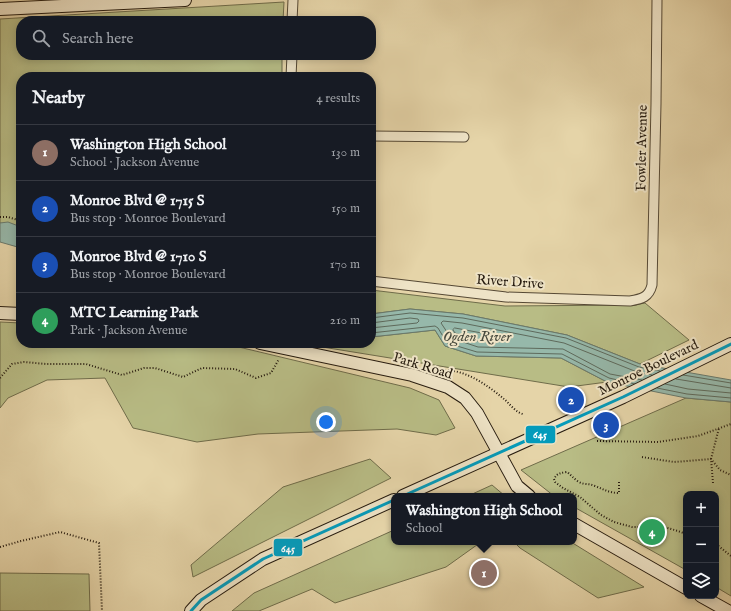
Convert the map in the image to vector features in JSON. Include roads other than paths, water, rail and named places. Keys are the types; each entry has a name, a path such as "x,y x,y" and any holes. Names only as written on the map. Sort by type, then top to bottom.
{"street":[{"path":"0,9 185,0"},
{"path":"292,16 293,0"},
{"name":"Fowler Avenue","path":"647,295 652,284 657,0"},
{"path":"291,72 292,60"},
{"path":"376,136 464,137"},
{"name":"River Drive","path":"376,282 506,297 630,301 643,298 647,295"},
{"path":"0,313 16,314"},
{"name":"Monroe Boulevard","path":"411,493 623,397 731,344"},
{"name":"Park Road","path":"295,348 412,374 448,387 465,398 477,413 517,486 525,493"},
{"path":"191,611 201,600 264,559 391,501"},
{"path":"577,526 683,586"},
{"path":"706,599 728,611"}],"water":[{"path":"8,222 16,225 16,247 0,242 0,223"},
{"name":"Ogden River","path":"410,309 463,314 567,335 640,364 731,380 731,402 686,398 607,382 561,358 476,356 445,346 435,330 376,336 376,313"}],"place":[{"name":"Monroe Blvd @ 1715 S","path":"571,400"},
{"name":"Monroe Blvd @ 1710 S","path":"606,425"},
{"name":"MTC Learning Park","path":"652,532"},
{"name":"Washington High School","path":"484,573"}]}
